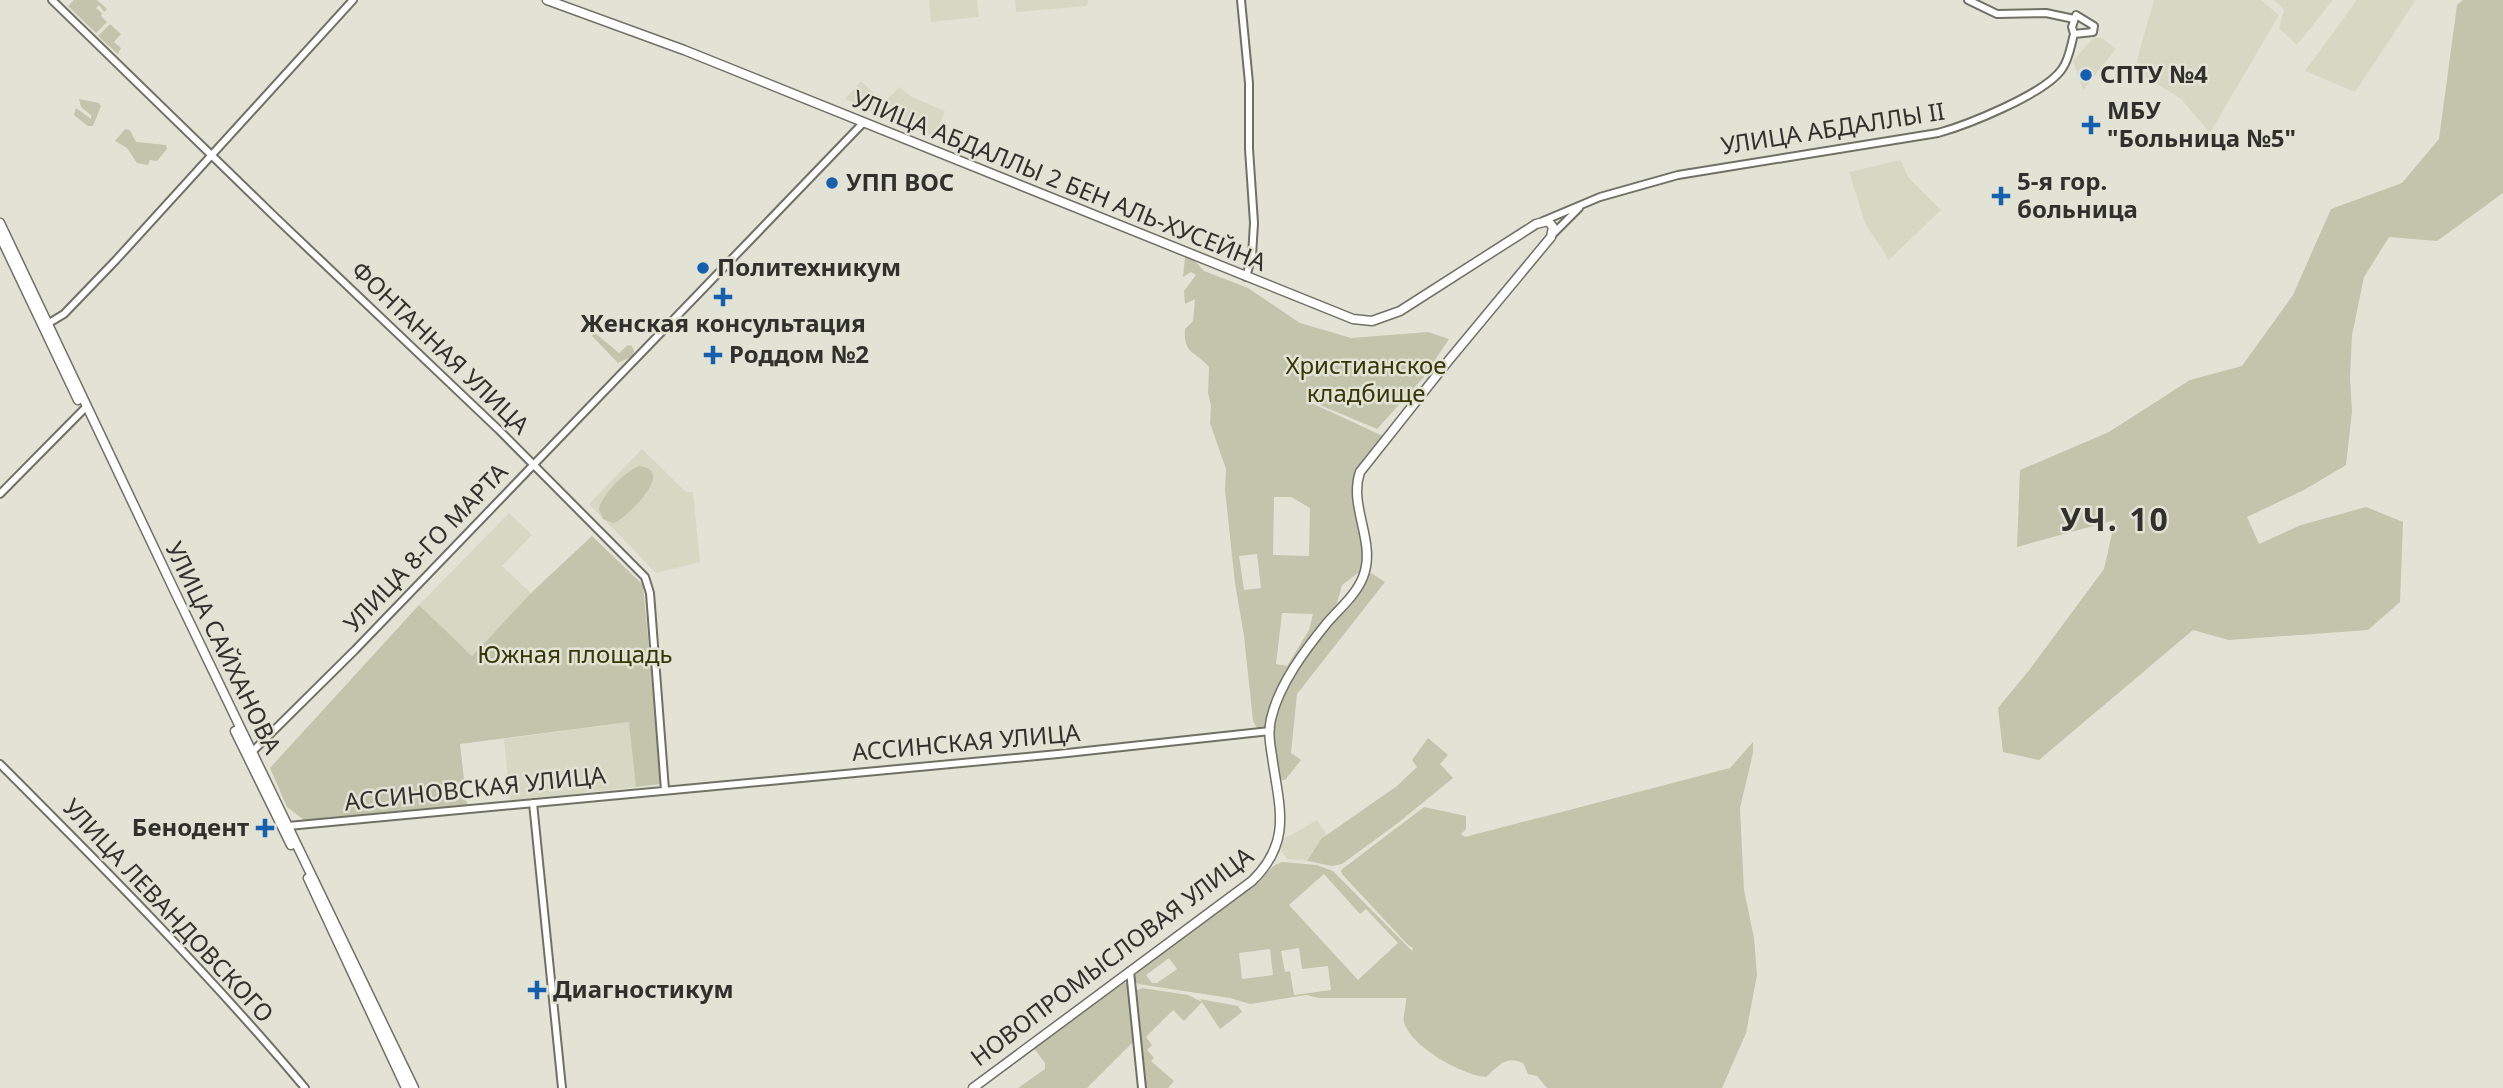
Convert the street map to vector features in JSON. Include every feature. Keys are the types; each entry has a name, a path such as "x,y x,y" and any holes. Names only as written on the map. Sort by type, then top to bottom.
{"main road":[{"name":"УЛИЦА АБДАЛЛЫ 2 БЕН АЛЬ-ХУСЕЙНА","path":"547,0 622,26 1345,317 1362,321 1391,315 1422,299 1542,221"},
{"path":"1270,731 1276,705 1289,677 1364,576 1368,555 1358,496 1357,480 1360,472 1551,237 1551,223 1542,221"},
{"name":"УЛИЦА САЙХАНОВА","path":"0,223 49,323 85,408"},
{"name":"УЛИЦА САЙХАНОВА","path":"0,236 85,408 406,1088"},
{"name":"НОВОПРОМЫСЛОВАЯ УЛИЦА","path":"973,1088 1252,881 1271,859 1277,846 1280,824 1270,731"},
{"name":"УЛИЦА САЙХАНОВА","path":"250,755 288,826 414,1088"}],"street":[{"name":"ФОНТАННАЯ УЛИЦА","path":"52,0 533,465 647,581 666,790"},
{"path":"49,323 64,314 353,0"},
{"path":"1241,0 1249,83 1249,149 1254,223 1252,256 1246,277"},
{"path":"1968,0 1997,13 2046,13 2074,19 2076,15 2094,26 2095,30 2087,34 2074,34"},
{"name":"УЛИЦА АБДАЛЛЫ II","path":"1542,221 1650,182 1713,168 1938,133 1969,124 2052,80 2063,68 2074,34 2074,19"},
{"name":"УЛИЦА 8-ГО МАРТА","path":"250,755 863,122"},
{"path":"1551,237 1576,210 1589,202"},
{"path":"0,494 85,408"},
{"name":"АССИНСКАЯ УЛИЦА","path":"666,790 1058,754 1270,731"},
{"name":"УЛИЦА ЛЕВАНДОВСКОГО","path":"0,764 135,899 207,976 304,1088"},
{"name":"АССИНОВСКАЯ УЛИЦА","path":"288,826 666,790"},
{"path":"533,803 562,1088"},
{"path":"1130,971 1142,1088"}],"shaded area":[{"path":"929,0 977,0 979,17 931,22"},
{"path":"1015,0 1088,0 1088,3 1086,6 1016,12"},
{"path":"2154,0 2261,0 2279,15 2210,133 2180,98 2136,71"},
{"path":"2274,0 2333,0 2297,45 2279,28 2284,10"},
{"path":"2357,0 2416,0 2355,92 2305,71"},
{"name":"СПТУ №4","path":"2093,38 2102,38 2116,49 2083,90 2073,61"},
{"path":"861,81 884,103 899,87 912,97 945,111 935,137 845,99"},
{"path":"1900,160 1909,178 1941,210 1889,260 1865,223 1849,172"},
{"path":"642,449 686,492 693,492 700,562 656,573 589,504"},
{"path":"509,513 532,535 502,566 531,593 472,656 419,605"},
{"path":"630,722 636,787 510,801 504,739"},
{"path":"1317,820 1327,835 1321,839 1307,861 1287,859 1281,851 1281,839"}],"green space":[{"path":"74,0 97,0 107,9 104,12 99,5 96,8 107,22 96,33 68,6"},
{"path":"2463,0 2503,0 2503,193 2437,241 2389,237 2364,277 2352,335 2352,412 2346,465 2304,490 2247,517 2259,544 2301,525 2366,507 2403,522 2400,602 2368,630 2229,640 2193,630 2039,760 2003,752 1998,708 2104,569 2115,520 2017,547 2020,470 2109,432 2190,380 2242,366 2293,295 2331,209 2402,183 2439,139 2457,5"},
{"path":"110,24 121,34 114,42 121,48 118,54 98,36"},
{"path":"79,99 99,103 101,106 93,126 88,126 74,115 76,108 91,119 91,115 81,107"},
{"path":"125,129 130,130 136,142 166,145 167,149 157,161 150,160 148,165 137,163 127,148 115,141"},
{"name":"Христианское кладбище","path":"1185,257 1194,260 1204,271 1248,288 1300,323 1351,338 1428,332 1449,339 1423,378 1377,429 1307,401 1383,436 1359,465 1352,485 1363,545 1362,570 1342,585 1335,610 1317,631 1266,727 1262,729 1257,728 1253,721 1225,490 1226,469 1210,423 1209,367 1191,352 1186,344 1185,329 1193,321 1195,299 1185,304 1184,291 1196,275 1191,272 1183,277","holes":["1274,497 1291,497 1310,508 1309,556 1273,555","1257,554 1261,588 1244,590 1239,556","1282,613 1313,614 1309,630 1287,666 1276,664"]},
{"path":"594,332 619,353 628,345 632,346 633,356 618,363 592,336"},
{"path":"639,466 649,469 653,475 647,492 632,510 618,521 613,523 603,519 599,509 605,497 621,478"},
{"name":"Южная площадь","path":"592,536 643,585 662,784 636,787 629,722 460,744 467,805 304,820 287,807 270,768 419,605 472,656 531,593"},
{"path":"1371,573 1385,582 1297,694 1291,753 1301,760 1285,780 1280,780 1272,737 1281,696 1308,651"},
{"path":"1428,738 1448,755 1440,764 1453,778 1342,864 1332,866 1307,861 1321,839 1397,786 1417,767 1412,760"},
{"path":"1753,742 1753,753 1740,808 1744,890 1754,938 1757,975 1746,1033 1722,1088 1547,1088 1537,1076 1528,1074 1523,1063 1511,1060 1486,1077 1452,1066 1418,1043 1404,1022 1406,998 1319,998 1306,995 1250,1004 1230,998 1138,984 1134,980 1137,971 1282,862 1317,865 1333,871 1412,951 1413,948 1341,870 1424,807 1466,816 1466,829 1461,834 1465,837 1730,768","holes":["1324,874 1360,914 1366,909 1398,943 1358,980 1289,905","1299,948 1302,969 1328,966 1331,990 1294,995 1290,971 1285,972 1281,951","1270,949 1273,975 1242,979 1239,953","1169,958 1177,969 1157,983 1152,983 1146,975"]},
{"path":"1122,982 1129,984 1135,1040 1087,1088 1018,1088 1045,1069 1045,1063 1033,1047"},
{"path":"1142,988 1188,995 1202,1002 1184,1021 1173,1010 1146,1037 1152,1045 1147,1050 1154,1058 1151,1061 1174,1081 1168,1088 1145,1088 1136,997 1137,990"},
{"path":"1200,999 1238,1006 1242,1012 1220,1029"}],"place":[{"name":"СПТУ №4","path":"2086,75"},
{"name":"МБУ \"Больница №5\"","path":"2091,125"},
{"name":"УПП ВОС","path":"832,183"},
{"name":"5-я гор. больница","path":"2001,196"},
{"name":"Политехникум","path":"703,268"},
{"name":"Женская консультация","path":"723,297"},
{"name":"Роддом №2","path":"713,355"},
{"name":"Бенодент","path":"265,828"},
{"name":"Диагностикум","path":"537,990"}],"district":[{"name":"УЧ. 10","path":"2115,520"}]}
